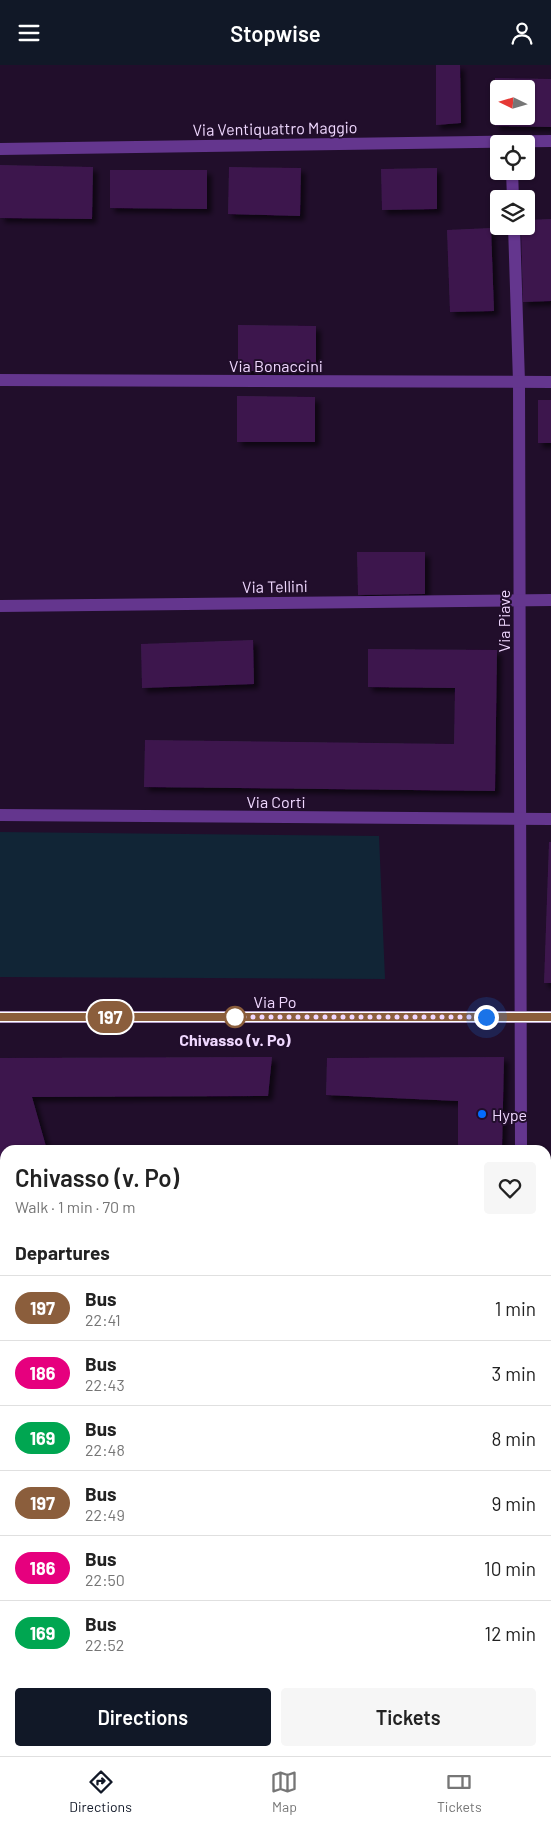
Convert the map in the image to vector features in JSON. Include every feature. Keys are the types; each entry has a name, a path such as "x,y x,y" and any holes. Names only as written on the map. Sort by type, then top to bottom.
{"street":[{"name":"Via Ventiquattro Maggio","path":"535,141 551,141"},
{"name":"Via Ventiquattro Maggio","path":"0,149 490,142"},
{"name":"Via Piave","path":"514,235 519,382 522,1145"},
{"name":"Via Bonaccini","path":"0,380 551,383"},
{"name":"Via Tellini","path":"0,606 551,600"},
{"name":"Via Corti","path":"0,815 551,819"},
{"name":"Via Po","path":"0,1017 551,1017"}],"shaded area":[{"path":"0,832 379,836 385,979 0,977"}],"building":[{"path":"436,65 460,65 461,123 436,125"},
{"path":"495,78 551,79 551,127 495,126 535,125 535,80 495,80"},
{"path":"0,165 93,167 92,219 0,218"},
{"path":"229,167 301,168 300,216 228,214"},
{"path":"437,168 437,209 382,210 381,169"},
{"path":"110,170 207,170 207,209 110,208"},
{"path":"551,219 551,301 523,302 521,235 535,235 535,220"},
{"path":"490,228 494,311 450,312 447,230"},
{"path":"238,325 316,326 316,371 238,371"},
{"path":"237,396 315,397 315,442 237,442"},
{"path":"538,400 551,400 551,443 538,443"},
{"path":"357,552 425,552 425,594 358,595"},
{"path":"253,640 254,684 142,688 141,644"},
{"path":"368,649 497,650 495,791 144,787 145,740 454,744 455,688 368,687"},
{"path":"549,842 551,842 551,983 544,983"},
{"path":"272,1057 268,1096 32,1097 46,1145 0,1145 0,1058"},
{"path":"504,1057 502,1145 458,1145 458,1101 326,1095 327,1058"}],"bus line":[{"name":"197","path":"0,1017 551,1017"}],"place":[{"name":"Chivasso (v. Po)","path":"235,1017"},
{"name":"Hype","path":"482,1114"}],"route":[{"path":"235,1017 486,1017"}]}
